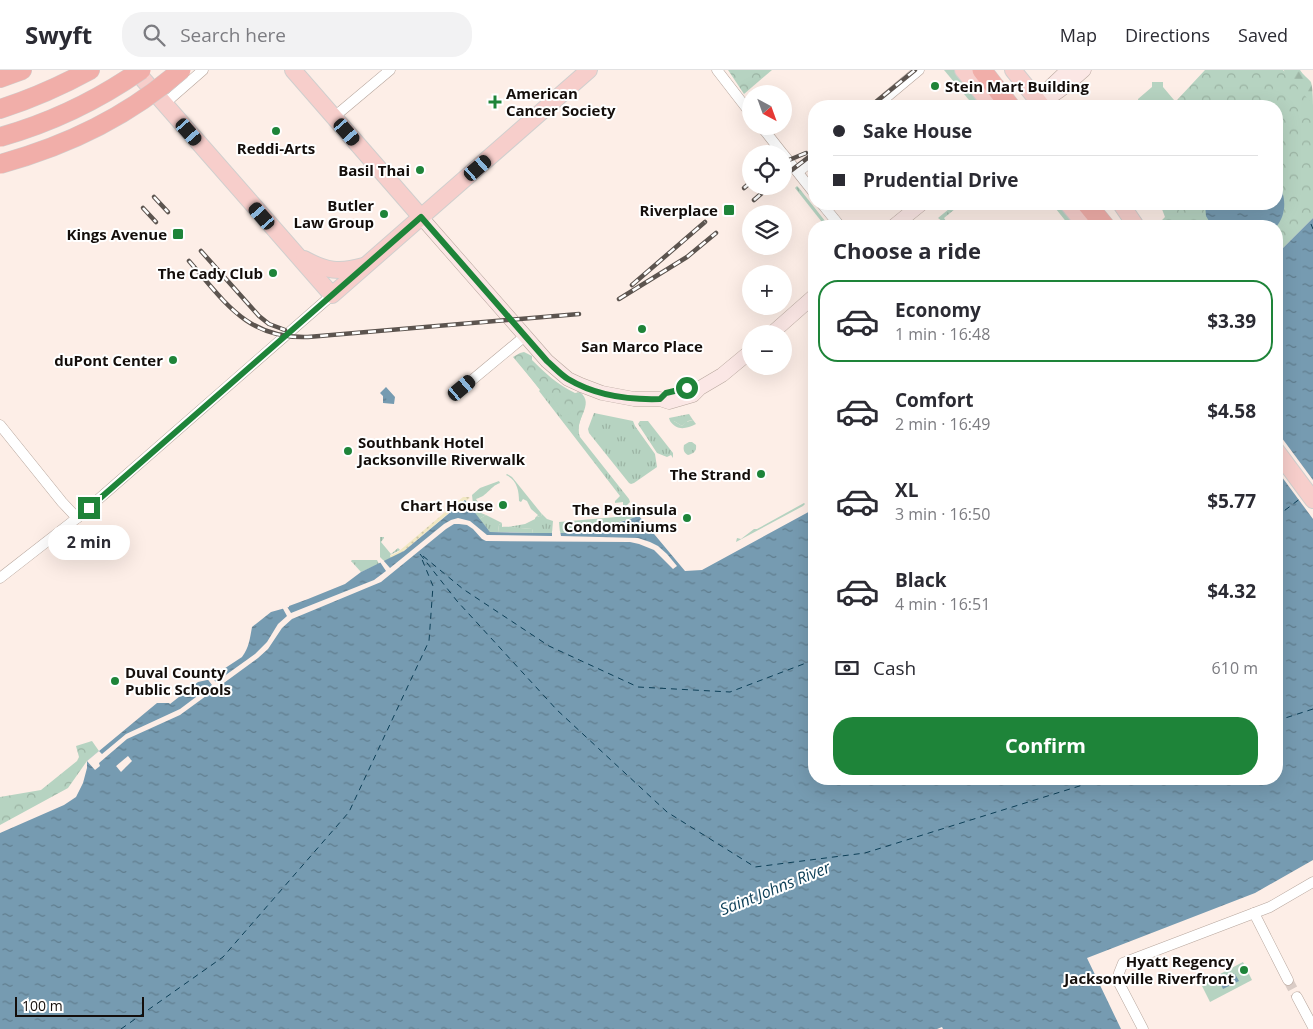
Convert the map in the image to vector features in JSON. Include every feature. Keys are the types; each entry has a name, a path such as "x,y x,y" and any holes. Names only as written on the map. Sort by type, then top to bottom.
{"highway":[{"path":"0,78 22,70"},
{"path":"0,109 55,88 90,70"},
{"path":"0,137 31,127 80,107 141,70"},
{"path":"0,164 51,148 81,135 150,95 181,70"},
{"path":"982,70 1005,100"},
{"path":"996,70 1029,100"},
{"path":"1092,210 1100,220"},
{"path":"1106,210 1113,220"}],"main road":[{"path":"135,70 332,295 586,71"},
{"path":"293,70 547,361 568,378 602,394 634,400 660,399 669,402 693,395 742,358"},
{"path":"963,70 987,100"},
{"path":"1013,70 1032,100"},
{"path":"1039,100 1048,88 1068,70"},
{"path":"1045,100 1057,93 1084,70"},
{"path":"901,220 914,210"},
{"path":"1073,210 1081,220"},
{"path":"296,255 326,270 350,270 366,265"},
{"path":"781,325 808,301"},
{"path":"1283,459 1313,500"}],"street":[{"path":"164,104 202,70"},
{"path":"334,117 390,70"},
{"path":"717,70 742,102"},
{"path":"883,100 918,70"},
{"path":"768,135 776,145"},
{"path":"798,172 808,164"},
{"path":"792,165 808,185"},
{"path":"827,210 835,220"},
{"path":"0,579 77,518 332,295"},
{"path":"454,395 525,336"},
{"path":"0,425 77,518"},
{"path":"1143,1029 1119,983 1119,973 1124,963 1254,913 1313,882"},
{"path":"1254,913 1288,980"},
{"path":"1298,997 1313,1027"}],"green space":[{"path":"728,70 772,70 754,85 742,85 742,91"},
{"path":"944,70 955,70 978,100 969,100"},
{"path":"1205,70 1283,70 1313,105 1313,218 1283,248 1283,220 1162,220 1165,217 1162,210 1283,210 1283,100 1178,99"},
{"path":"1284,70 1300,70 1311,82 1313,111 1283,107 1283,100 1278,100 1285,79"},
{"path":"1152,82 1163,82 1163,87 1174,100 1138,100 1152,87"},
{"path":"797,186 808,200 808,204 795,188"},
{"path":"812,210 816,210 824,220 820,220"},
{"path":"948,210 954,210 944,218 945,220 938,218"},
{"path":"1057,210 1064,210 1073,220 1065,220"},
{"path":"524,352 532,356 532,360 557,382 575,393 580,392 584,397 586,402 579,424 580,437 513,357"},
{"path":"518,362 584,409 579,426 580,437 629,499 630,502 627,505 636,517 580,533 560,533 559,522 616,517 616,510 623,510 623,502 615,503 620,496"},
{"path":"555,394 558,396 556,402 560,409 567,410 574,406 576,407 573,411 562,416 551,403"},
{"path":"594,413 633,421 655,454 657,467 634,483 629,483 589,433 588,429"},
{"path":"689,414 693,420 688,421 682,426 674,421 670,421 669,418"},
{"path":"693,420 696,424 682,428 679,428 670,421 674,421 682,426 686,422"},
{"path":"640,421 648,421 673,453 673,458 671,455 667,457 657,453 638,424"},
{"path":"689,442 696,445 696,449 692,454 688,455 684,450 684,445"},
{"path":"507,474 512,477 541,513 540,517 531,509 527,501 523,499 521,502 519,501 517,486"},
{"path":"499,481 500,483 476,499 478,502 476,504 482,511 481,513 486,515 479,519 471,508 473,504 472,495 480,488"},
{"path":"804,503 803,506 736,542 737,538 741,539 754,529"},
{"path":"541,513 547,519 553,521 552,533 533,533 532,529 508,527 525,524 542,515"},
{"path":"486,515 502,523 499,525 498,532 490,532 479,519"},
{"path":"502,523 502,527 532,529 533,533 498,532 499,525"},
{"path":"380,537 384,537 381,542 391,554 398,548 400,550 390,555 391,558 384,561 380,557"},
{"path":"352,560 377,560 379,564 361,572"},
{"path":"92,741 99,751 87,761 68,788 0,825 0,797 41,790 77,761 79,757 76,746"},
{"path":"1243,962 1252,980 1210,1002 1201,984"}],"sand":[{"path":"463,497 470,498 466,501 464,500 404,551 391,558 390,555 398,552"}],"water":[{"path":"1283,194 1284,197 1284,209 1280,220 1208,220 1206,210 1283,210"},
{"name":"Saint Johns River","path":"1313,218 1313,860 1255,893 1087,958 1121,1029 943,1029 942,1027 937,1029 0,1029 0,833 64,805 76,797 83,783 87,761 157,703 170,704 198,682 207,680 242,657 248,646 252,627 271,612 289,607 345,584 361,572 404,551 465,500 490,532 580,533 639,516 685,571 702,570 808,512 808,785 1283,785 1283,248"},
{"path":"386,387 395,397 394,404 383,403 383,396 380,393"},
{"path":"1235,974 1239,981 1223,989 1220,982"}],"pier":[{"path":"1283,439 1313,480 1313,519 1283,478"},
{"path":"458,518 470,521 487,535 552,536 552,531 560,531 561,536 638,538 658,546 677,566 673,569 654,550 630,542 486,541 467,525 454,524 381,582 292,619 282,628 268,649 258,658 180,715 127,739 99,763 100,766 95,770 87,761 99,751 102,754 126,734 180,709 212,685 206,677 210,675 216,682 255,654 267,642 278,624 287,616 282,607 286,605 291,613 374,580 386,571 380,562 383,560 390,568 444,524"},
{"path":"128,756 132,761 121,772 116,766"}],"ferry route":[{"path":"1311,224 1313,229"},
{"path":"1283,512 1301,498"},
{"path":"420,554 457,601 557,710 667,812 755,867 865,853 1083,785"},
{"path":"423,556 463,589 549,646 638,687 730,692 808,662"},
{"path":"121,1029 223,957 349,812 429,641 433,586 421,557"},
{"path":"1283,719 1313,709"}],"tunnel":[{"path":"1288,980 1297,997"}],"railway":[{"path":"878,100 915,70"},
{"path":"792,159 806,153"},
{"path":"792,170 808,158"},
{"path":"754,200 760,195"},
{"path":"154,197 168,212"},
{"path":"143,208 156,222"},
{"path":"632,285 705,222"},
{"path":"619,299 687,257 716,233"},
{"path":"201,251 259,316 269,324 285,330"},
{"path":"189,261 226,304 239,315 253,325 269,332 287,336 308,337 579,314"}],"place":[{"name":"Stein Mart Building","path":"935,86"},
{"name":"American Cancer Society","path":"495,102"},
{"name":"Reddi-Arts","path":"276,131"},
{"name":"Basil Thai","path":"420,170"},
{"name":"Riverplace","path":"729,210"},
{"name":"Butler Law Group","path":"384,214"},
{"name":"Kings Avenue","path":"178,234"},
{"name":"The Cady Club","path":"273,273"},
{"name":"San Marco Place","path":"642,329"},
{"name":"duPont Center","path":"173,360"},
{"name":"Southbank Hotel Jacksonville Riverwalk","path":"348,451"},
{"name":"The Strand","path":"761,474"},
{"name":"Chart House","path":"503,505"},
{"name":"The Peninsula Condominiums","path":"687,518"},
{"name":"Duval County Public Schools","path":"115,681"},
{"name":"Hyatt Regency Jacksonville Riverfront","path":"1244,970"}],"route":[{"path":"89,508 421,217 547,361 568,378 602,394 634,400 660,399 666,393 687,388"}]}
